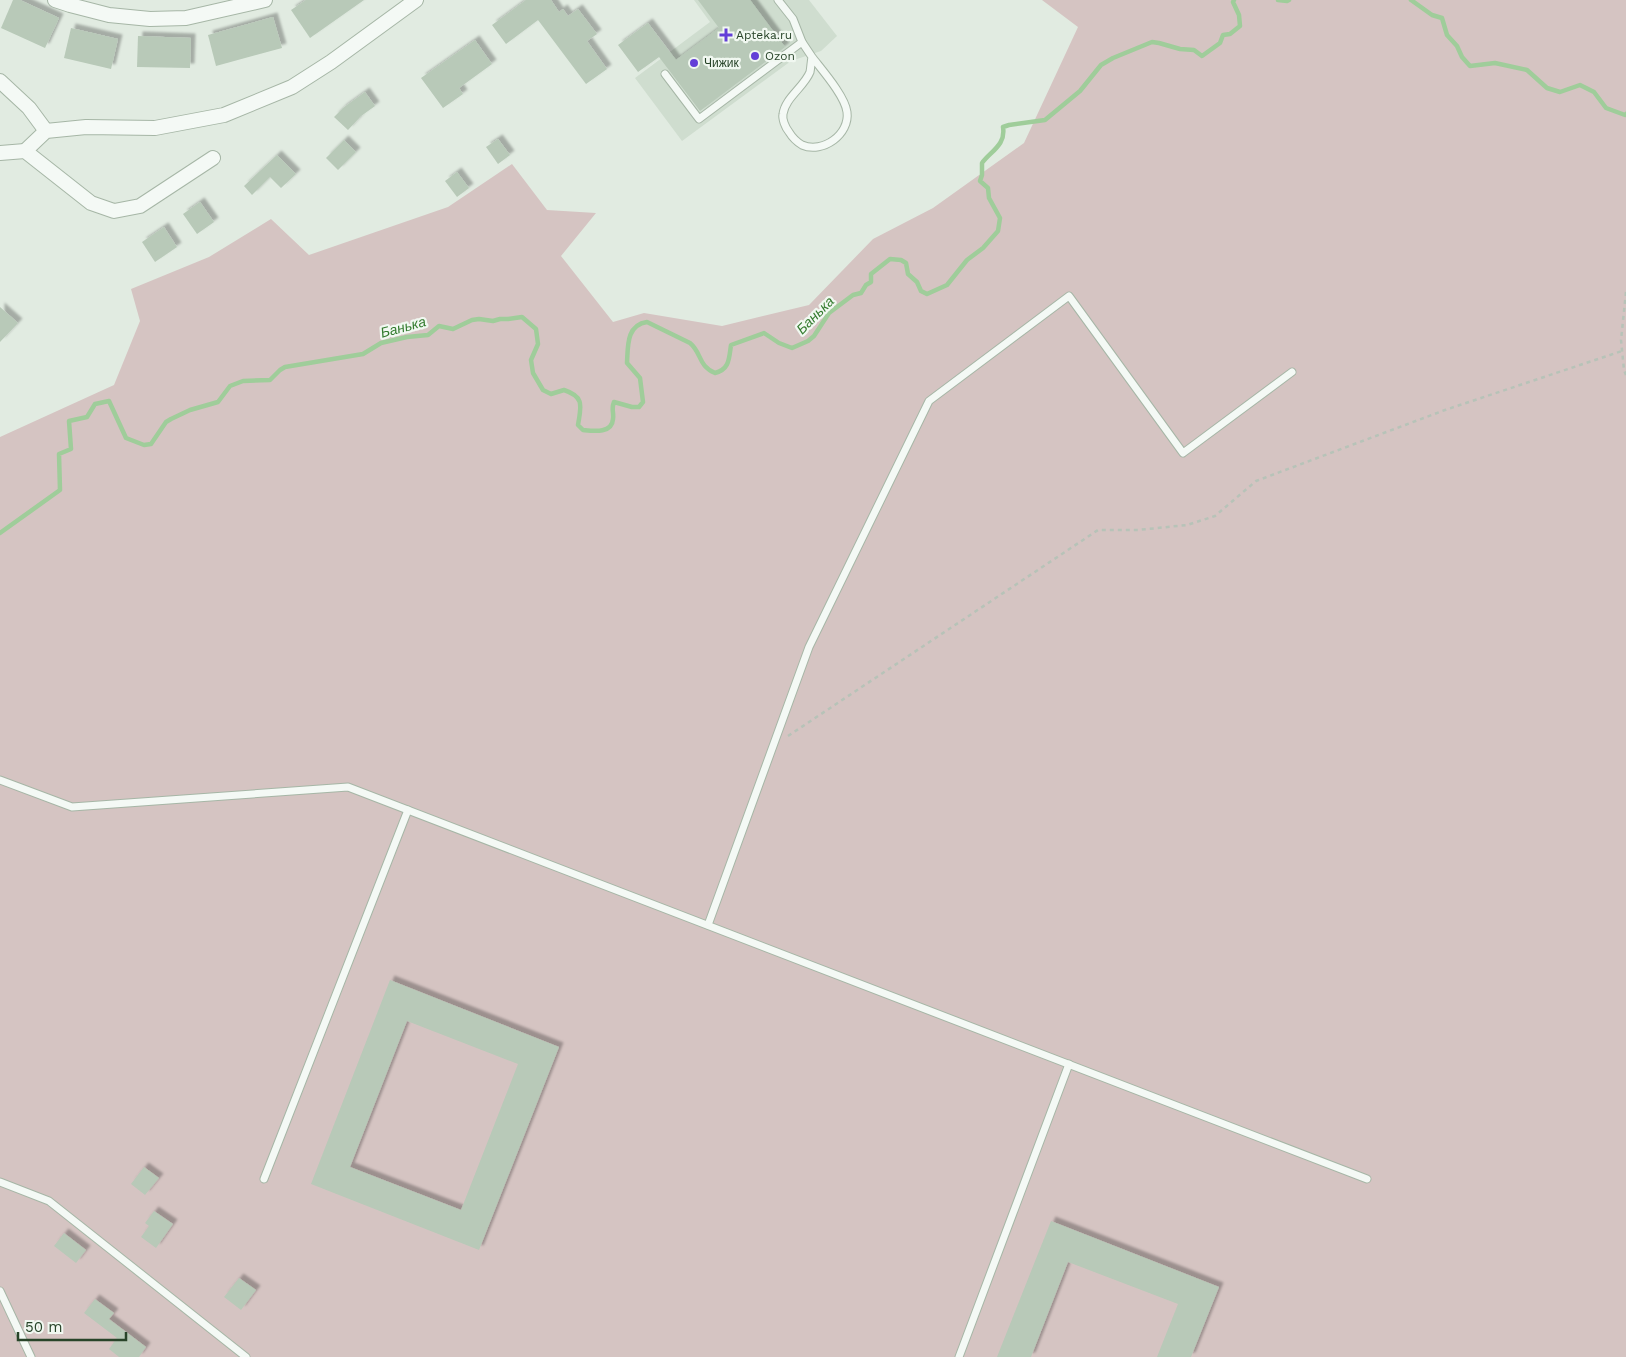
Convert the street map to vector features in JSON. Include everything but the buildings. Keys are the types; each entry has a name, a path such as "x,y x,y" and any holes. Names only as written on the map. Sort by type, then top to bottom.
{"street":[{"path":"56,0 109,15 150,19 186,18 265,0"},
{"path":"0,153 25,151 46,131 86,127 156,128 224,115 292,87 331,62 416,0"},
{"path":"0,81 29,108 46,131"},
{"path":"25,151 92,203 114,211 140,206 213,158"}],"lane":[{"path":"778,0 793,19 802,42 838,92 847,111 846,124 840,134 830,142 812,147 802,144 792,137 785,127 783,115 787,103 810,72 812,57"},
{"path":"665,74 699,119 802,42"},
{"path":"708,925 809,647 929,401 1070,296 1183,453 1292,372"},
{"path":"0,780 72,807 348,786 1368,1179"},
{"path":"264,1179 408,810"},
{"path":"959,1357 1069,1064"},
{"path":"0,1182 49,1201 246,1357"},
{"path":"0,1291 31,1357"}],"path":[{"path":"1626,292 1621,340 1626,375"},
{"path":"773,745 844,700 1098,530 1138,530 1187,525 1215,516 1256,481 1463,404 1622,350"}],"shaded area":[{"path":"694,0 809,0 837,36 821,51 791,61 682,141 635,78 710,22"},
{"path":"1042,0 1626,0 1626,1357 0,1357 0,437 114,385 140,321 131,289 209,257 271,219 309,255 448,207 512,164 547,210 596,213 561,256 613,322 644,313 722,326 809,305 873,239 933,208 1024,143 1078,27"}],"waterway":[{"name":"Банька","path":"0,533 60,490 59,454 71,449 69,421 87,417 95,404 109,401 126,438 144,445 151,444 166,422 190,410 218,402 230,386 243,381 270,380 285,367 363,354 381,343 407,337 428,335 439,326 453,329 472,320 493,321 522,317 536,329 538,344 531,360 533,373 543,390 551,394 564,390 571,393 580,403 578,425 583,430 601,430 606,429 612,424 614,402 632,407 639,407 643,402 640,378 627,363 628,344 632,332 640,324 647,322 690,343 706,367 715,373 726,366 731,345 764,333 779,343 792,348 808,341 814,336 829,313 853,295 861,293 866,285 871,282 871,274 890,259 901,260 906,263 908,274 917,282 921,291 927,294 947,285 967,260 983,248 998,231 1000,218 989,198 988,188 980,181 982,163 1000,143 1003,127 1045,120 1080,91 1101,65 1152,42 1180,49 1194,50 1202,56 1220,43 1223,35 1230,34 1240,26 1234,0"},
{"name":"Банька","path":"1278,0 1289,0"},
{"name":"Банька","path":"1411,0 1432,15 1442,18 1447,35 1470,66 1495,63 1527,70 1547,88 1560,92 1580,85 1594,92 1606,108 1626,114"}],"place":[{"name":"Apteka.ru","path":"726,35"},
{"name":"Ozon","path":"755,56"},
{"name":"Чижик","path":"694,63"}]}
